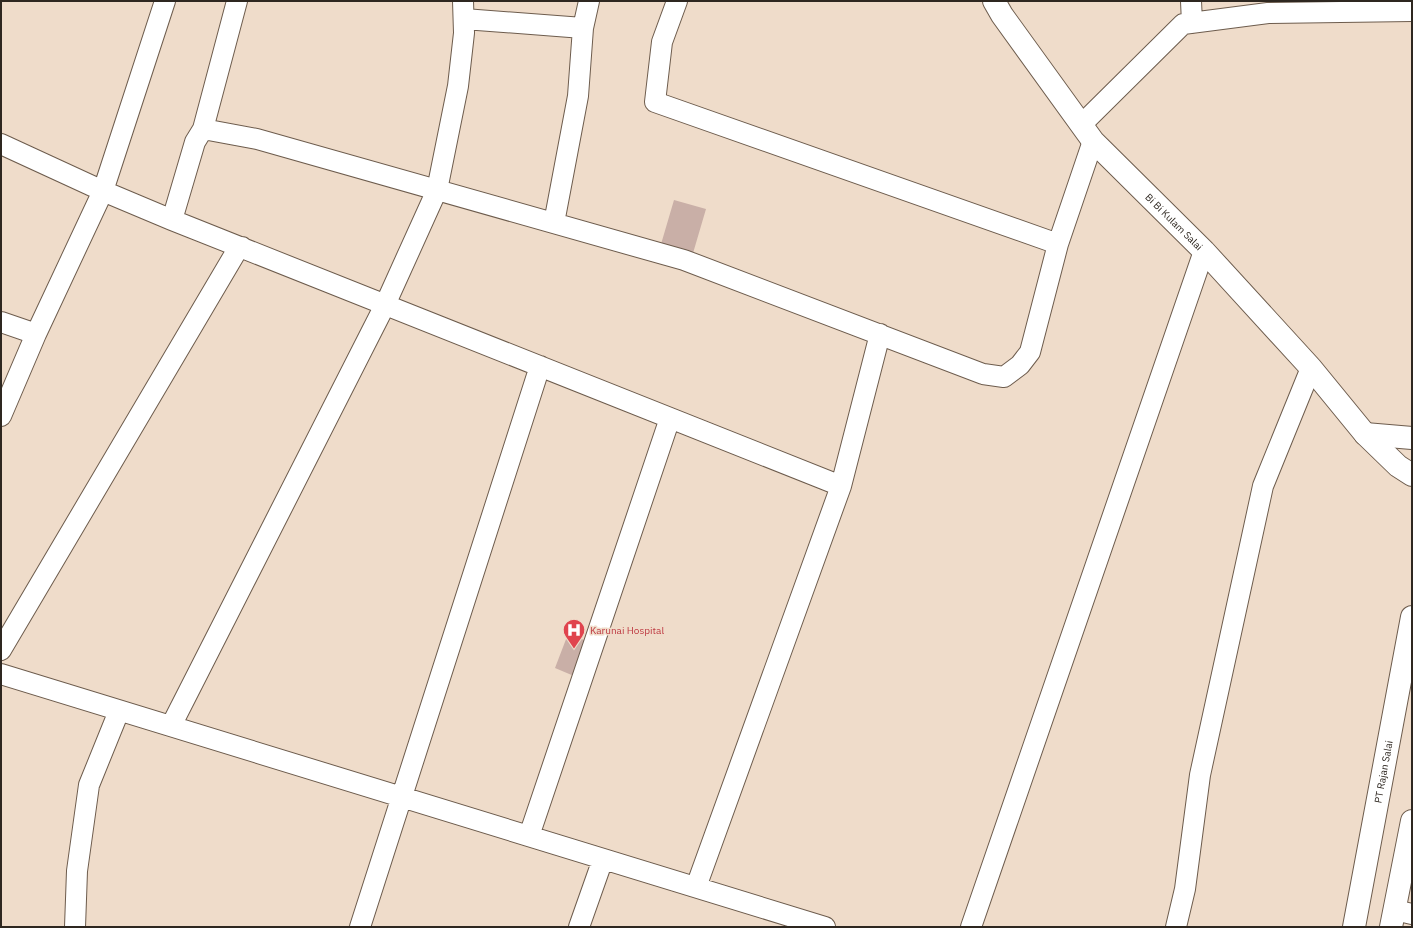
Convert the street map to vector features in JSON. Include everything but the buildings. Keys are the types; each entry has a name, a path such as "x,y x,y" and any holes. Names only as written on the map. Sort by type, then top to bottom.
{"street":[{"path":"1,416 36,334 103,191 165,1"},
{"path":"172,220 195,142 203,129 237,1"},
{"path":"554,223 578,96 583,28 589,1"},
{"path":"677,1 662,42 655,102 1058,244"},
{"name":"Bi Bi Kulam Salai","path":"994,1 1002,15 1087,133 1204,251 1311,368 1365,434 1398,466 1412,475"},
{"path":"1191,1 1192,23"},
{"path":"171,726 385,305 437,190 458,86 464,33 464,10 583,28"},
{"path":"203,129 257,139 684,260 983,374 1004,377 1020,365 1030,352 1087,133 1183,24 1268,13 1412,11"},
{"path":"1,144 103,191 172,220 841,486"},
{"path":"1,650 240,247"},
{"path":"971,927 1204,251"},
{"path":"1,322 36,334"},
{"path":"696,887 841,486 880,334"},
{"path":"360,927 540,366"},
{"path":"1176,927 1185,889 1200,775 1263,486 1311,368"},
{"path":"528,836 670,418"},
{"path":"1365,434 1412,438"},
{"name":"PT Rajan Salai","path":"1354,927 1412,617"},
{"path":"1,674 825,927"},
{"path":"75,927 77,870 90,785 119,711"},
{"path":"1399,917 1411,830"},
{"path":"579,927 603,859"}],"place":[{"name":"Karunai Hospital","path":"574,650"}]}
